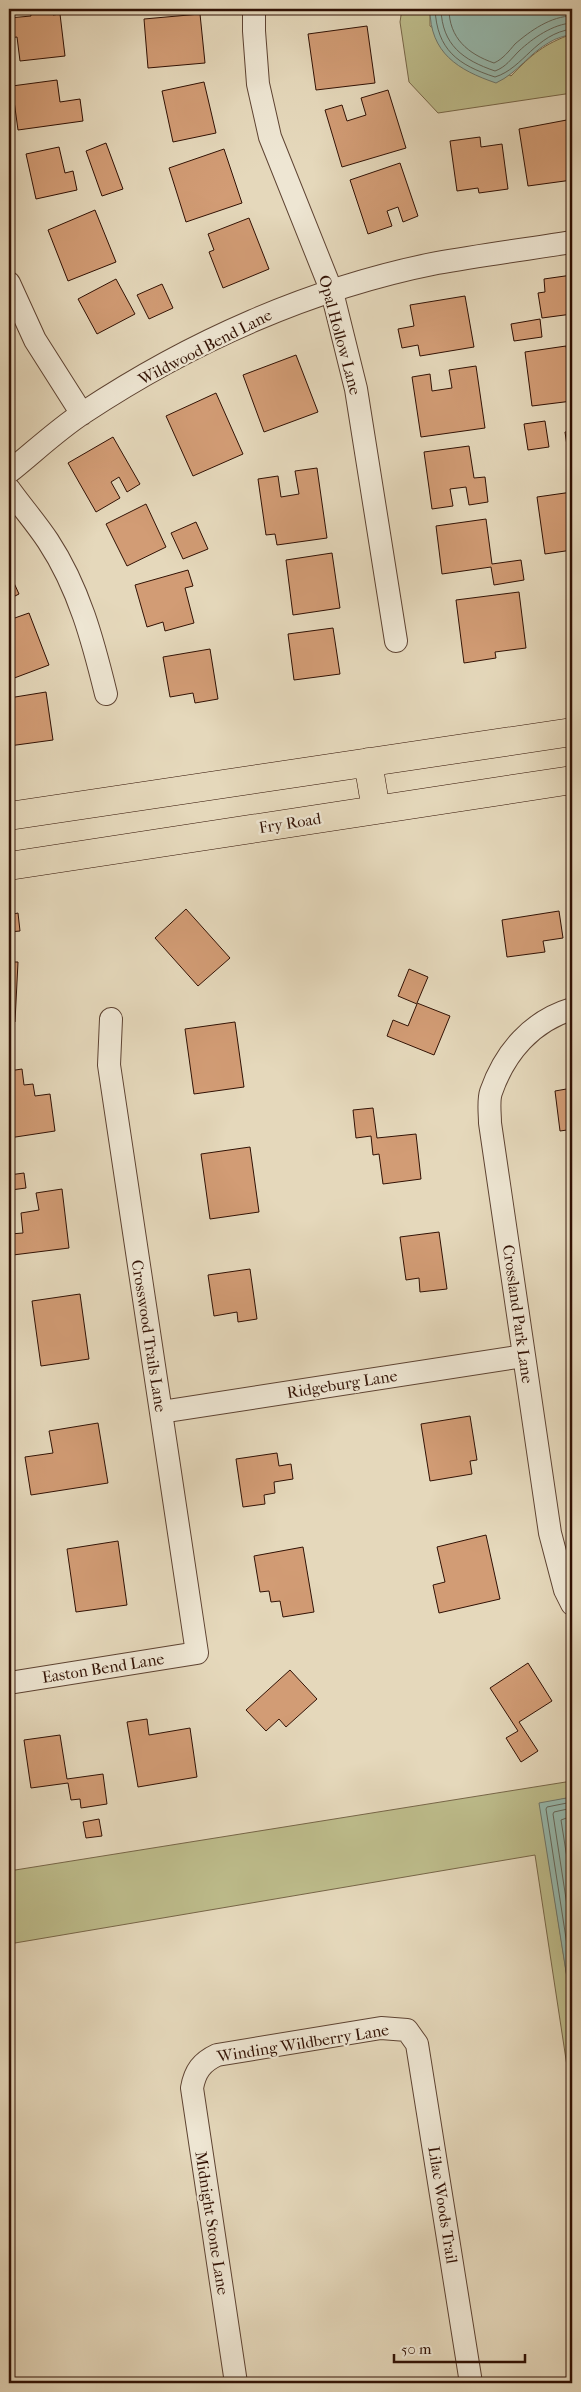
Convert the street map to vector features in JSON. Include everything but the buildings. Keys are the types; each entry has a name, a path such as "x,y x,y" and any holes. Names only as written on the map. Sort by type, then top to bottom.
{"main road":[{"path":"9,816 572,732"},
{"path":"368,762 376,810"},
{"name":"Fry Road","path":"9,866 572,780"}],"street":[{"name":"Opal Hollow Lane","path":"254,9 258,84 270,137 332,292 356,389 396,641"},
{"name":"Wildwood Bend Lane","path":"9,472 82,414 157,368 220,335 284,308 332,292 437,264 572,242"},
{"path":"9,283 35,340 82,414"},
{"path":"9,489 48,542 72,584 91,633 106,694"},
{"name":"Crossland Park Lane","path":"572,1009 553,1014 528,1032 507,1058 490,1094 490,1124 550,1533 565,1590 572,1604"},
{"name":"Crosswood Trails Lane","path":"110,1019 108,1065 197,1653"},
{"name":"Ridgeburg Lane","path":"161,1412 524,1356"},
{"name":"Easton Bend Lane","path":"9,1683 197,1653"},
{"name":"Winding Wildberry Lane","path":"201,2065 218,2055 381,2028 407,2030"},
{"name":"Lilac Woods Trail","path":"407,2030 417,2044 471,2383"},
{"name":"Midnight Stone Lane","path":"201,2065 194,2075 192,2088 236,2383"}],"shaded area":[{"path":"402,9 430,9 430,26 511,76 539,51 572,34 572,93 438,113 409,82 400,22"},
{"path":"572,1781 572,1797 540,1804 572,2009 572,2099 535,1855 9,1944 9,1871"}],"water":[{"path":"430,9 572,9 572,34 555,39 542,47 511,74 496,83 470,72 449,58 435,37 431,24"},
{"path":"572,1797 572,2009 539,1803"}]}
